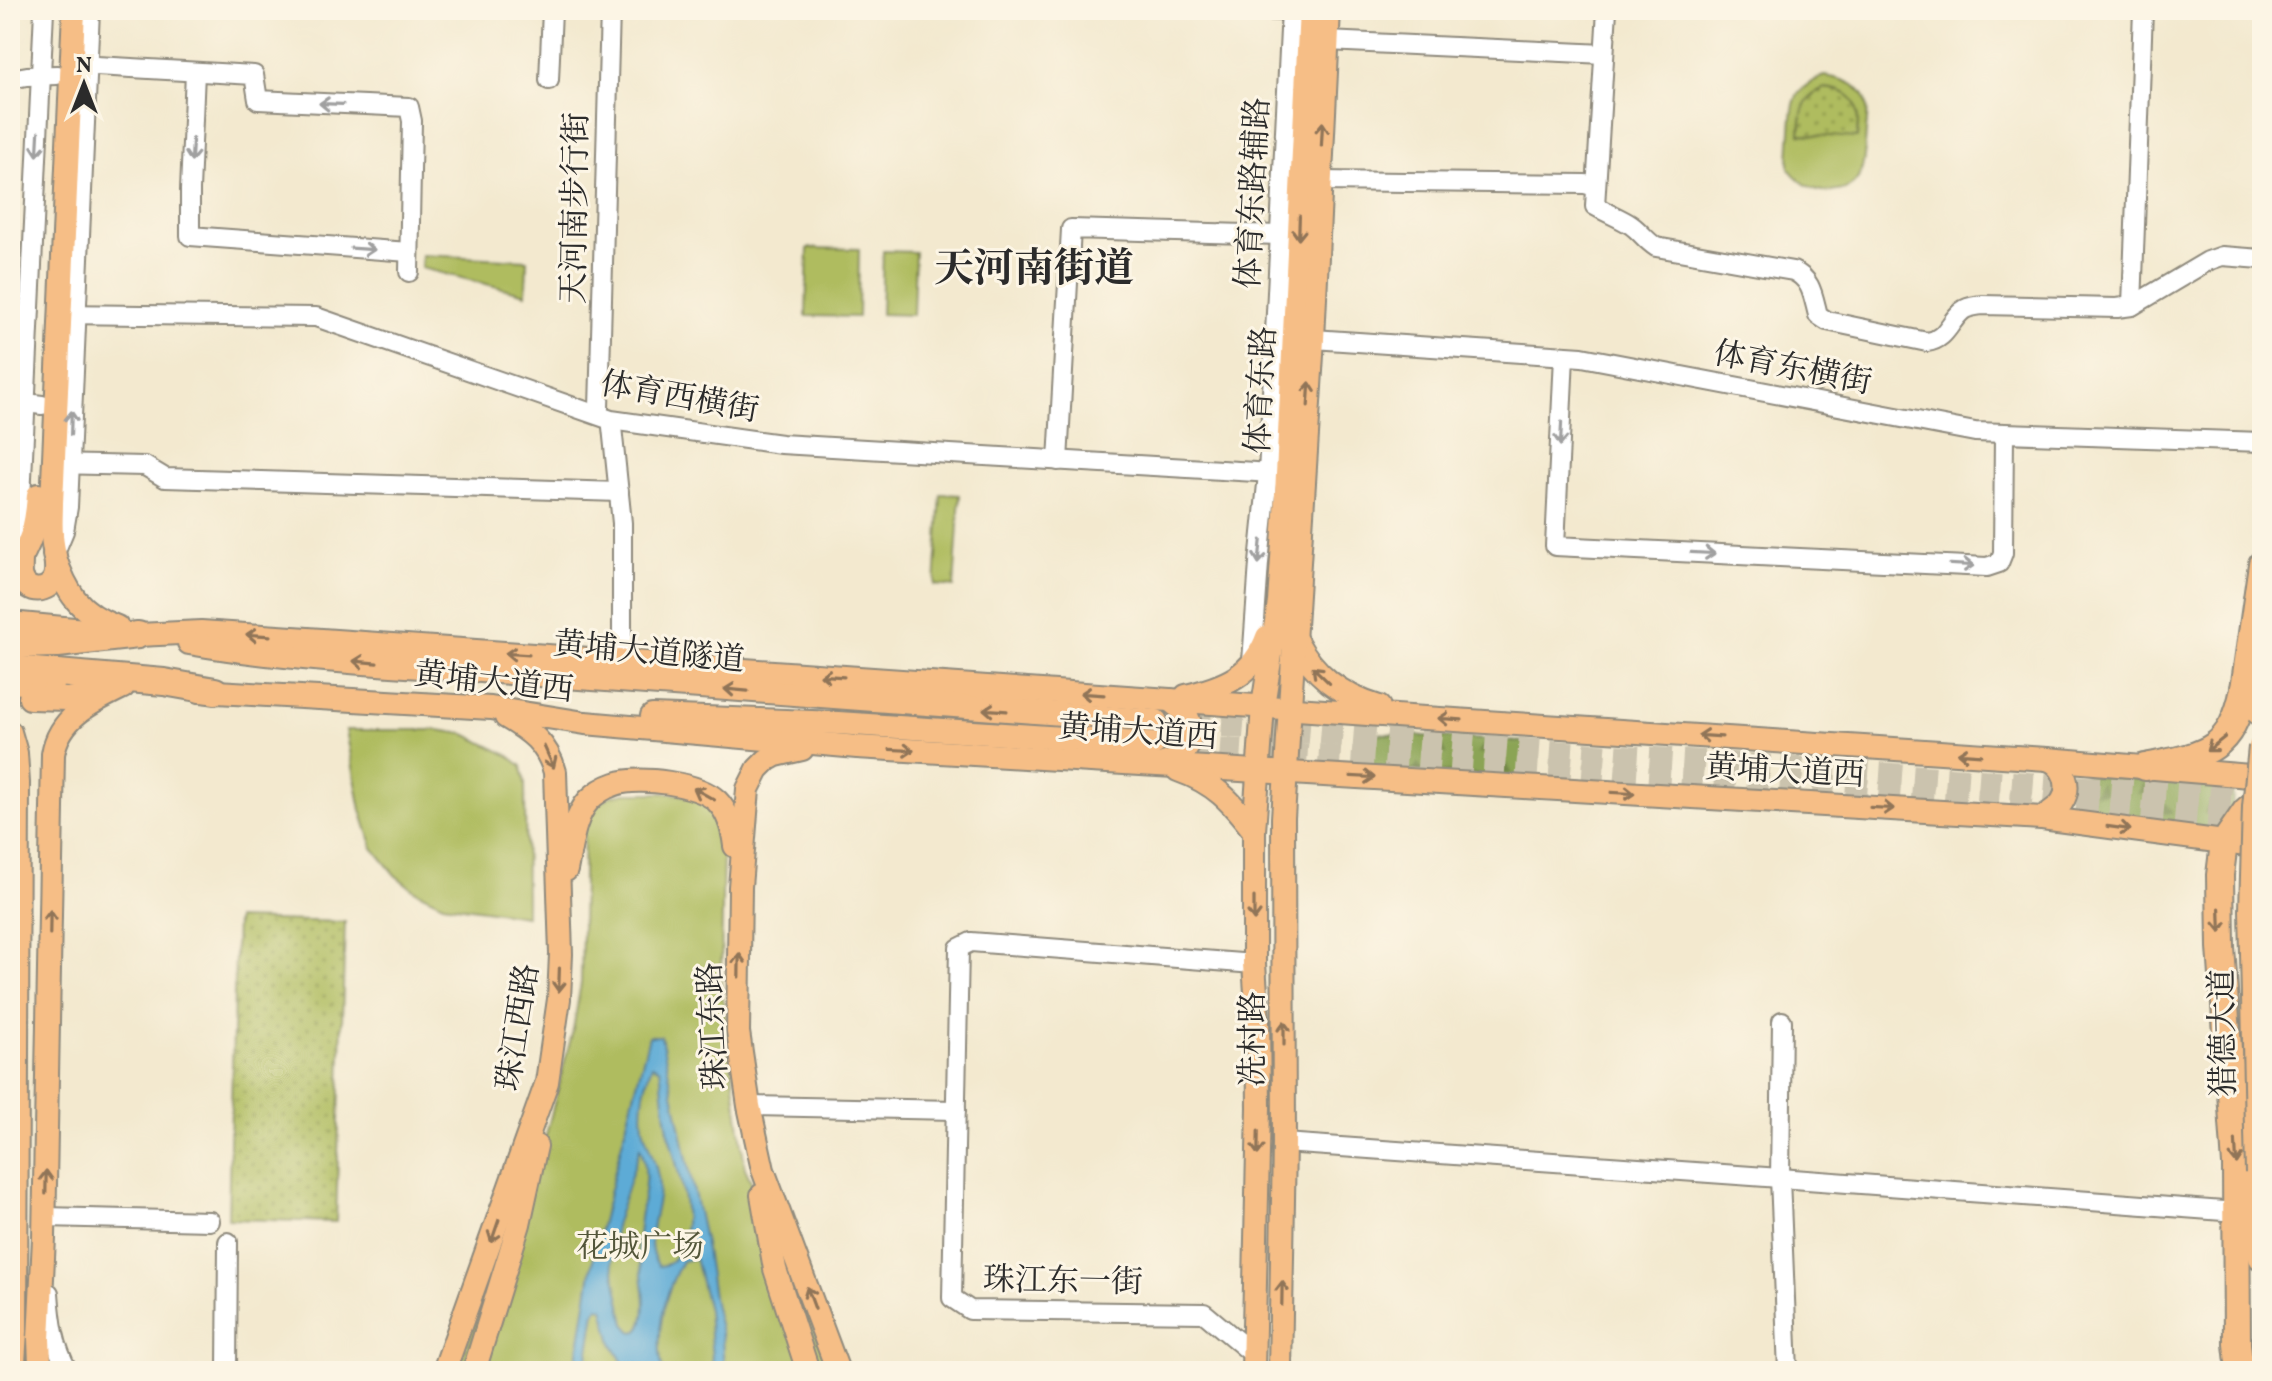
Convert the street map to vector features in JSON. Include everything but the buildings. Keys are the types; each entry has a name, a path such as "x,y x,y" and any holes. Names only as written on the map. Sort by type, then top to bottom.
{"highway":[{"path":"2145,767 2198,756 2210,750 2231,730 2244,689 2262,564"},
{"path":"10,645 58,644 138,635"},
{"path":"10,669 164,682 215,691"},
{"path":"2244,689 2247,701 2262,714"},
{"name":"猎德大道","path":"2262,747 2253,910 2262,1257"},
{"path":"2240,1371 2237,1344 2236,1151 2220,875 2224,843 2246,811 2259,802"},
{"path":"2227,1018 2247,998 2262,994"}],"main road":[{"path":"60,10 64,70 72,222 61,464 51,533 54,578 42,590 22,581 15,567 32,539 37,515 26,403 44,181 64,70 74,10"},
{"name":"体育东路","path":"1290,708 1313,339 1327,41 1306,11"},
{"name":"体育东路","path":"1260,771 1263,706 1279,602 1278,474 1306,11"},
{"path":"54,555 72,596 88,613 138,635"},
{"path":"1170,700 1220,686 1252,666 1264,645 1279,602"},
{"name":"黄埔大道西","path":"10,623 138,635 228,633 2047,759 2262,777"},
{"name":"黄埔大道隧道","path":"138,635 262,653 1156,721"},
{"path":"1295,639 1305,658 1320,675 1343,693 1410,717"},
{"name":"黄埔大道西","path":"10,682 491,708 585,723 857,747 1158,754 1285,773 2042,818 2262,847"},
{"path":"10,697 76,698 123,687"},
{"path":"43,1371 40,1327 45,1228 54,746 67,723 90,704 123,687"},
{"path":"1158,754 1178,759 1189,744 1189,722 1184,712 1170,700"},
{"name":"黄埔大道隧道","path":"491,708 838,723 1158,754"},
{"name":"珠江西路","path":"444,1371 547,1082 559,999 561,954 556,787 551,757 535,736 491,708"},
{"name":"冼村路","path":"1280,1371 1284,1143 1283,818 1290,708"},
{"path":"10,732 18,768 14,1037 16,1325 12,1371"},
{"name":"珠江东路","path":"838,1371 763,1170 749,1106 738,1032 740,887 748,789 758,769 767,760 788,751 857,747"},
{"path":"1158,754 1231,801 1254,831"},
{"path":"18,768 26,760 38,758 48,762 52,769"},
{"path":"2042,818 2060,804 2066,790 2063,772 2054,761 2047,759"},
{"name":"冼村路","path":"1253,1362 1259,1107 1254,964 1254,831 1260,771"},
{"path":"559,902 576,824 583,809 600,791 625,781 676,783 705,792 716,800 731,824 740,887"},
{"path":"474,1371 525,1198 547,1082"},
{"path":"749,1106 775,1269 808,1371"},
{"path":"16,1325 40,1327"}],"street":[{"path":"44,10 64,70"},
{"path":"64,70 90,10"},
{"path":"549,80 552,10"},
{"name":"天河南步行街","path":"599,408 610,10"},
{"path":"1263,10 1306,11"},
{"path":"1607,10 1595,206 1628,223 1656,247 1803,275 1809,284 1818,315 1836,324 1934,341 1968,307 2132,306 2208,261 2222,256 2262,259"},
{"path":"2132,306 2143,10"},
{"name":"体育东路辅路","path":"1252,666 1257,587 1278,474 1280,235 1306,11"},
{"path":"1327,41 1604,54"},
{"path":"10,79 64,70 254,75 258,100 409,107 412,121 409,272"},
{"path":"195,72 190,236 409,252"},
{"path":"1320,181 1585,184 1596,187"},
{"path":"1058,461 1071,229 1280,235"},
{"name":"体育西横街","path":"68,314 316,317 611,420 781,444 1278,474"},
{"name":"体育东横街","path":"1313,339 1582,357 1975,432 2262,442"},
{"path":"1564,356 1555,546 1987,567 1999,563 2003,553 2004,434"},
{"path":"612,427 622,523 622,661"},
{"path":"61,464 145,466 165,478 619,492"},
{"path":"749,1106 956,1110 959,948 971,942 1254,964"},
{"path":"1782,1021 1780,1178 1788,1371"},
{"name":"珠江东一街","path":"956,1110 952,1298 970,1310 1204,1313 1253,1362"},
{"path":"1284,1143 2237,1212"},
{"path":"68,1371 52,1330 45,1228 210,1221"},
{"path":"227,1371 228,1242"}],"green space":[{"path":"1824,76 1846,81 1860,90 1867,102 1865,150 1859,177 1847,188 1837,191 1812,188 1799,180 1789,168 1794,103 1801,90","holes":["1825,88 1845,93 1855,104 1857,138 1800,134 1802,112 1807,100"]},
{"path":"1825,88 1845,93 1855,104 1857,139 1800,134 1802,112 1807,100"},
{"path":"808,248 859,249 858,317 806,316"},
{"path":"883,251 915,252 913,315 881,314"},
{"path":"422,255 527,260 526,294 421,268"},
{"path":"941,494 960,495 954,587 935,585"},
{"path":"346,730 438,730 465,734 508,755 522,766 525,784 526,916 443,904 414,890 395,875 373,848 361,810"},
{"path":"1374,733 1526,742 1524,778 1370,768 1360,748"},
{"path":"2084,775 2233,787 2232,831 2080,819 2088,796"},
{"name":"花城广场","path":"625,793 673,794 697,801 716,822 723,840 721,984 745,1168 798,1286 830,1371 457,1371 541,1154 573,1030 581,983 584,825 599,803"},
{"path":"236,919 345,922 336,1222 228,1219"}],"water":[{"path":"649,1036 661,1036 706,1249 722,1337 724,1371 713,1371 708,1310 695,1258 682,1261 662,1314 660,1357 663,1371 627,1371 612,1343 603,1308 598,1307 586,1371 575,1371 594,1253","holes":["652,1065 660,1069 667,1122 685,1207 683,1237 678,1252 671,1262 659,1266 651,1249 659,1181 642,1121 644,1091","640,1148 645,1184 638,1246 645,1302 642,1323 638,1331 632,1332 625,1324 612,1262 615,1226"]}],"tunnel":[{"path":"1156,721 2262,799"},
{"path":"1154,744 2254,820"}],"district":[{"name":"天河南街道","path":"1034,267"}]}
